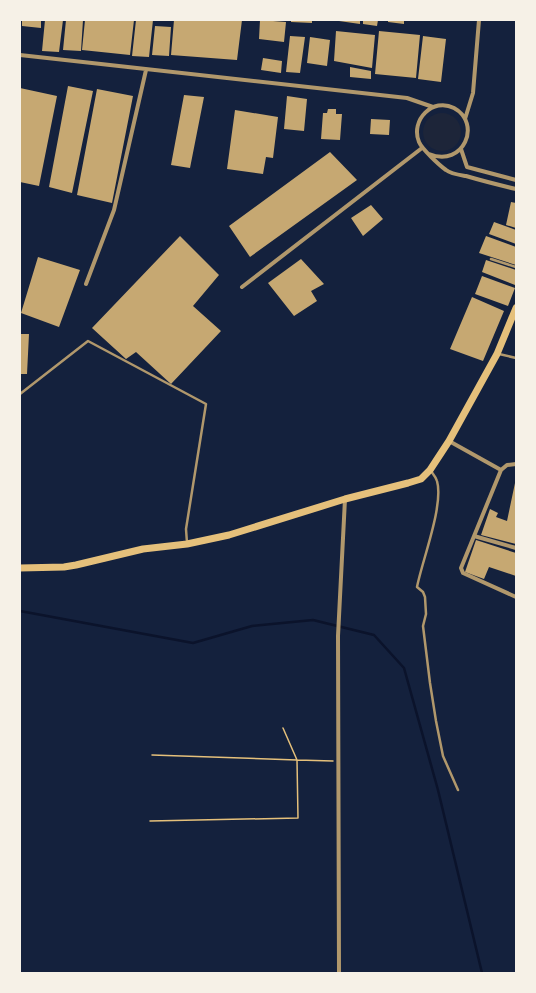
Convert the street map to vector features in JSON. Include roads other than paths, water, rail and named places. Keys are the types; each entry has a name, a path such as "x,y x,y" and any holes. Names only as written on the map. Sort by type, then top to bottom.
{"main road":[{"path":"20,568 64,567 143,549 187,544 230,534 345,498 421,479 430,470 449,441 497,354 516,308"}],"street":[{"path":"465,119 473,92 479,20"},
{"path":"20,55 407,98 433,107"},
{"path":"86,284 114,210 146,70"},
{"path":"429,154 442,157 455,154 461,149 467,138 467,125 465,119 455,108 440,105 433,107 422,115 416,128 422,148 447,171 516,189"},
{"path":"242,287 422,148"},
{"path":"461,149 467,167 516,180"},
{"path":"449,441 501,470"},
{"path":"516,464 507,465 501,470 460,568 463,573 516,597"},
{"path":"339,973 338,620 345,498"},
{"path":"474,536 516,548"}],"lane":[{"path":"492,259 516,267"},
{"path":"20,394 88,341 206,404 186,529 187,544"},
{"path":"497,354 516,358"},
{"path":"430,470 437,480 438,502 417,587 423,592 425,597 426,614 423,626 437,728 443,756 458,790"}],"waterway":[{"path":"20,611 193,643 252,626 313,620 374,635 404,668 438,790 482,973"}]}
